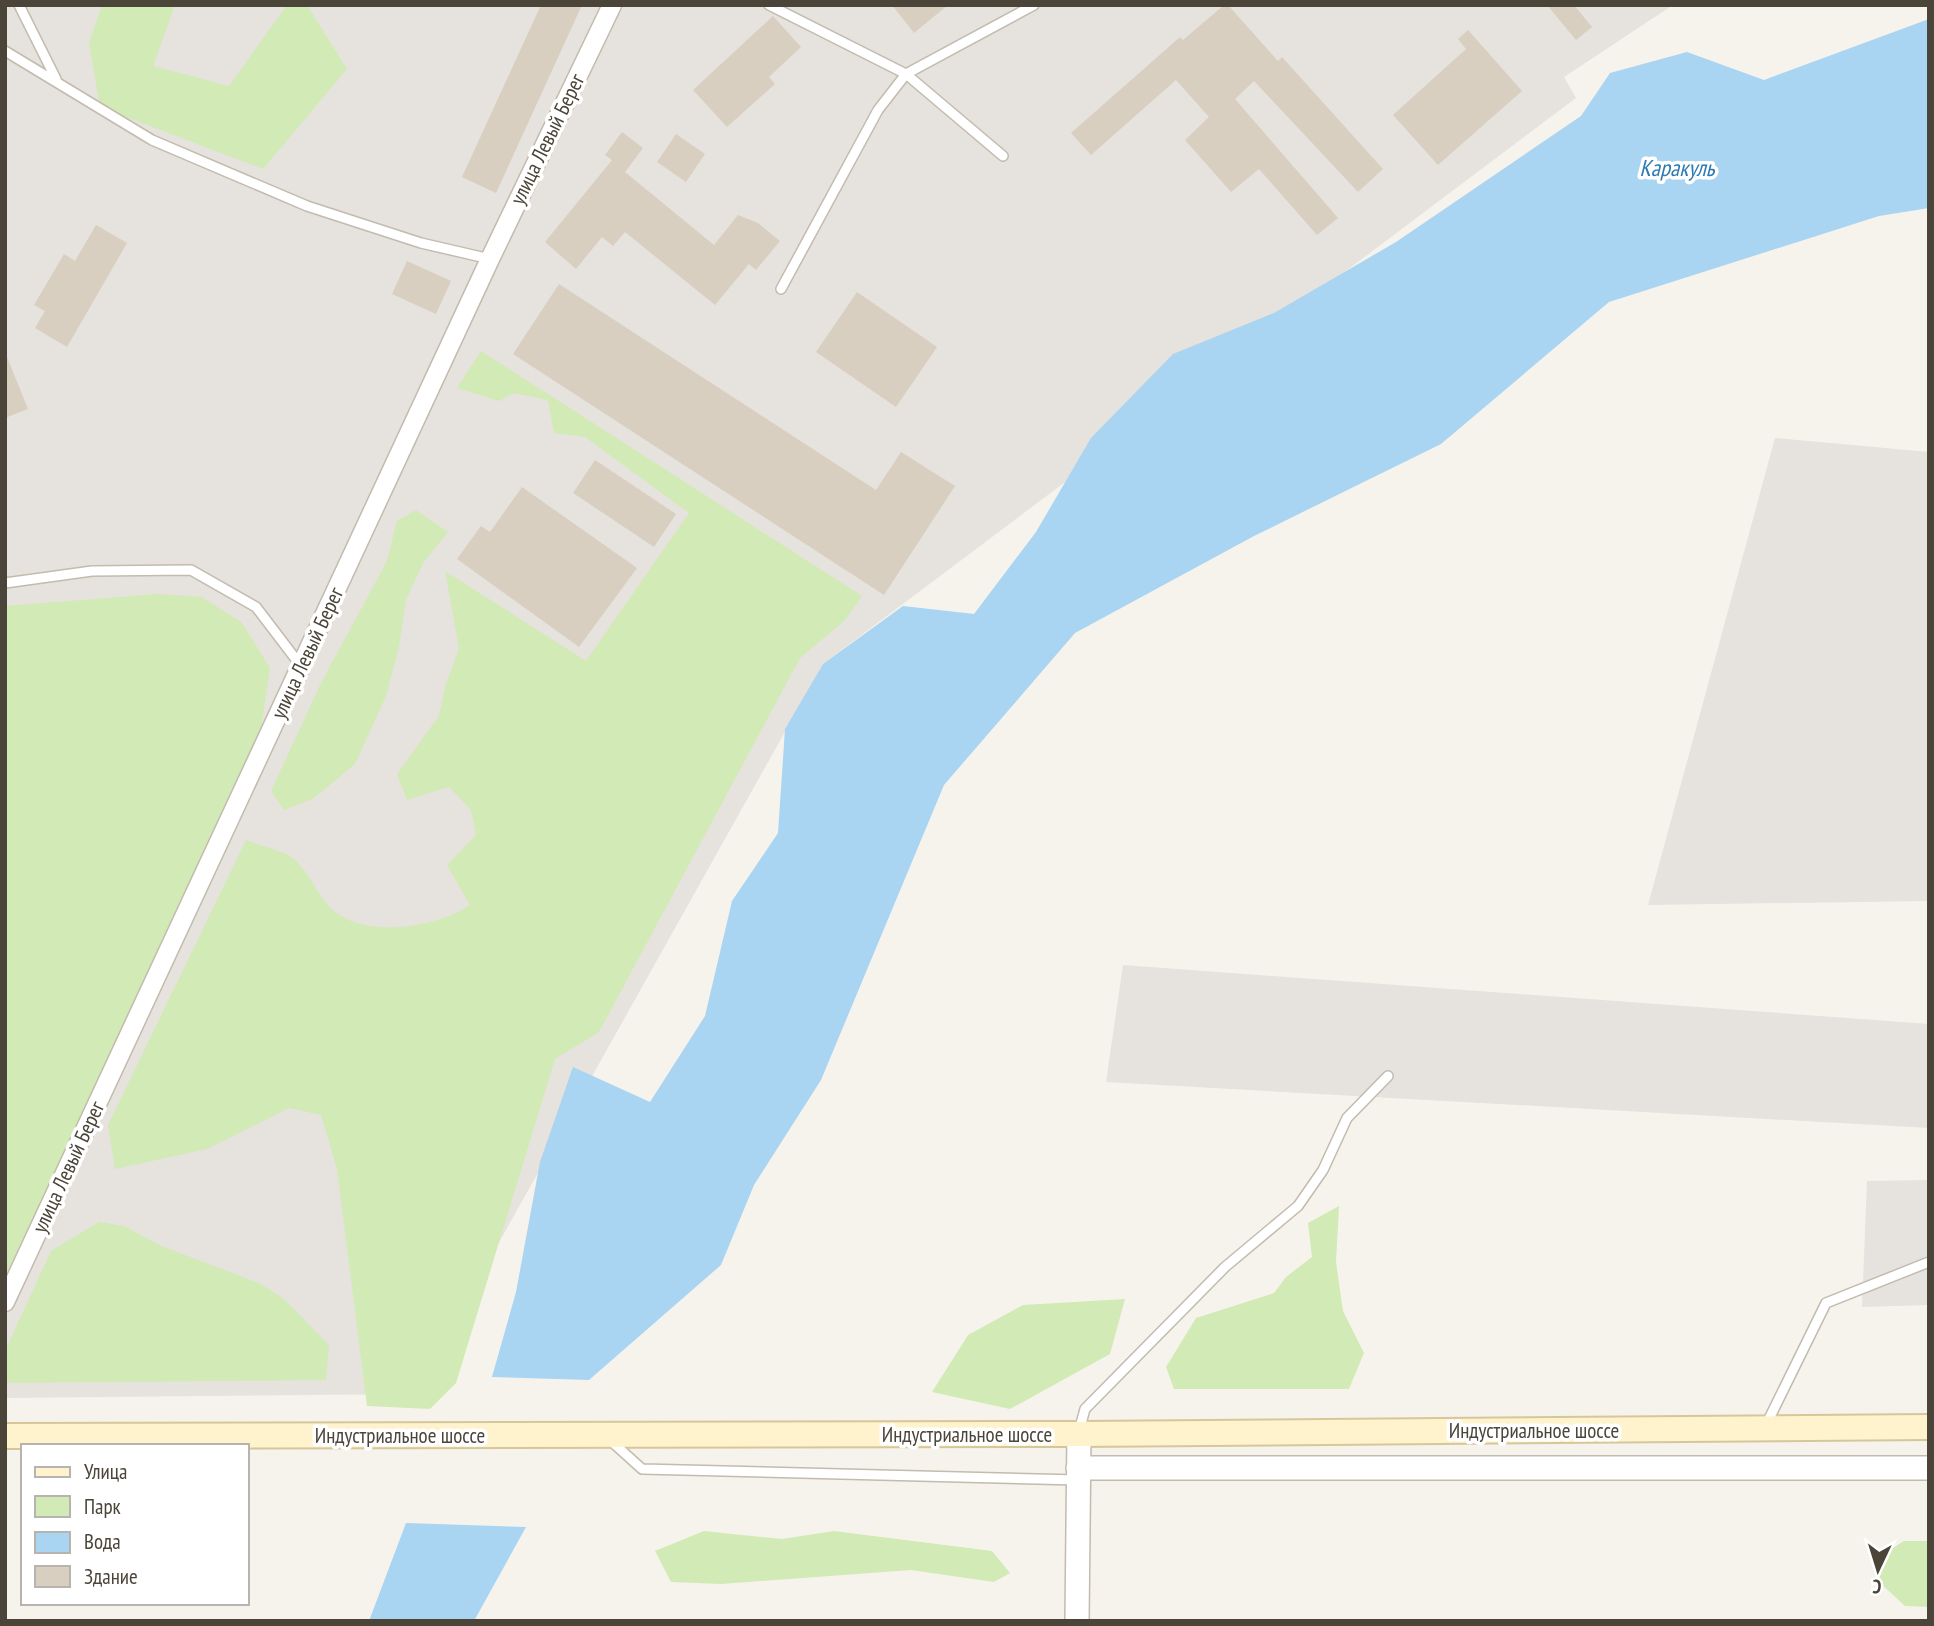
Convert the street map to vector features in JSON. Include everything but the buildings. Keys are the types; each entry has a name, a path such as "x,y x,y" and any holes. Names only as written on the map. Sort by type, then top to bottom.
{"main road":[{"name":"Индустриальное шоссе","path":"5,1436 1079,1434 1929,1427"}],"street":[{"name":"улица Левый Берег","path":"5,1302 490,259 612,5"},
{"path":"1076,1621 1079,1434"},
{"path":"1078,1474 1929,1468"}],"lane":[{"path":"19,5 56,79"},
{"path":"769,5 906,74 1003,156"},
{"path":"781,289 878,110 906,74 1034,5"},
{"path":"5,51 56,79 152,140 307,206 421,243 490,259"},
{"path":"5,583 92,571 191,570 256,607 301,666"},
{"path":"1079,1434 1085,1409 1225,1267 1298,1206 1323,1171 1347,1118 1388,1076"},
{"path":"1765,1428 1826,1303 1929,1262"},
{"path":"604,1435 642,1469 1078,1474"}],"shaded area":[{"path":"5,5 1673,5 1564,77 1576,98 823,664 414,1394 5,1398"},
{"path":"1775,438 1929,452 1929,901 1648,905"},
{"path":"1123,965 1929,1024 1929,1128 1106,1082"},
{"path":"1929,1180 1929,1305 1862,1307 1867,1181"}],"green space":[{"path":"102,5 175,5 153,66 229,86 287,5 307,5 347,69 263,169 100,107 89,43"},
{"path":"481,351 862,596 845,620 800,658 599,1032 555,1059 456,1383 430,1409 367,1406 337,1169 321,1115 289,1108 207,1149 115,1169 108,1125 246,840 290,857 306,872 323,900 334,911 348,920 365,925 402,927 422,924 456,913 470,905 447,865 476,835 471,810 449,787 407,800 397,774 439,716 445,687 459,648 445,571 586,661 689,513 585,437 554,433 548,400 514,393 499,401 457,388"},
{"path":"416,510 448,532 423,563 406,600 399,647 386,696 355,764 314,798 284,810 271,791 321,683 387,561 397,521"},
{"path":"158,594 202,597 242,623 270,668 256,762 5,1276 5,606"},
{"path":"1339,1206 1336,1262 1343,1311 1364,1353 1349,1389 1174,1389 1166,1367 1196,1318 1274,1293 1286,1277 1312,1257 1308,1223"},
{"path":"99,1222 124,1226 159,1245 261,1284 285,1300 329,1345 326,1380 5,1383 5,1351 51,1251"},
{"path":"1125,1299 1110,1354 1010,1409 932,1392 968,1335 1023,1305"},
{"path":"704,1531 782,1539 834,1531 992,1551 1010,1573 994,1582 911,1570 721,1584 671,1582 655,1551"},
{"path":"1904,1541 1929,1541 1929,1607 1905,1606 1877,1580 1883,1554"}],"water":[{"name":"Каракуль","path":"1929,19 1929,208 1879,216 1609,302 1441,444 1254,536 1075,633 944,785 821,1080 754,1185 721,1265 589,1380 492,1377 516,1292 540,1162 573,1067 650,1102 705,1016 732,901 778,833 785,729 823,664 903,606 974,614 1036,532 1091,438 1173,354 1274,313 1396,242 1581,116 1610,73 1687,52 1764,80"},
{"path":"406,1523 526,1527 474,1621 369,1621"}]}
